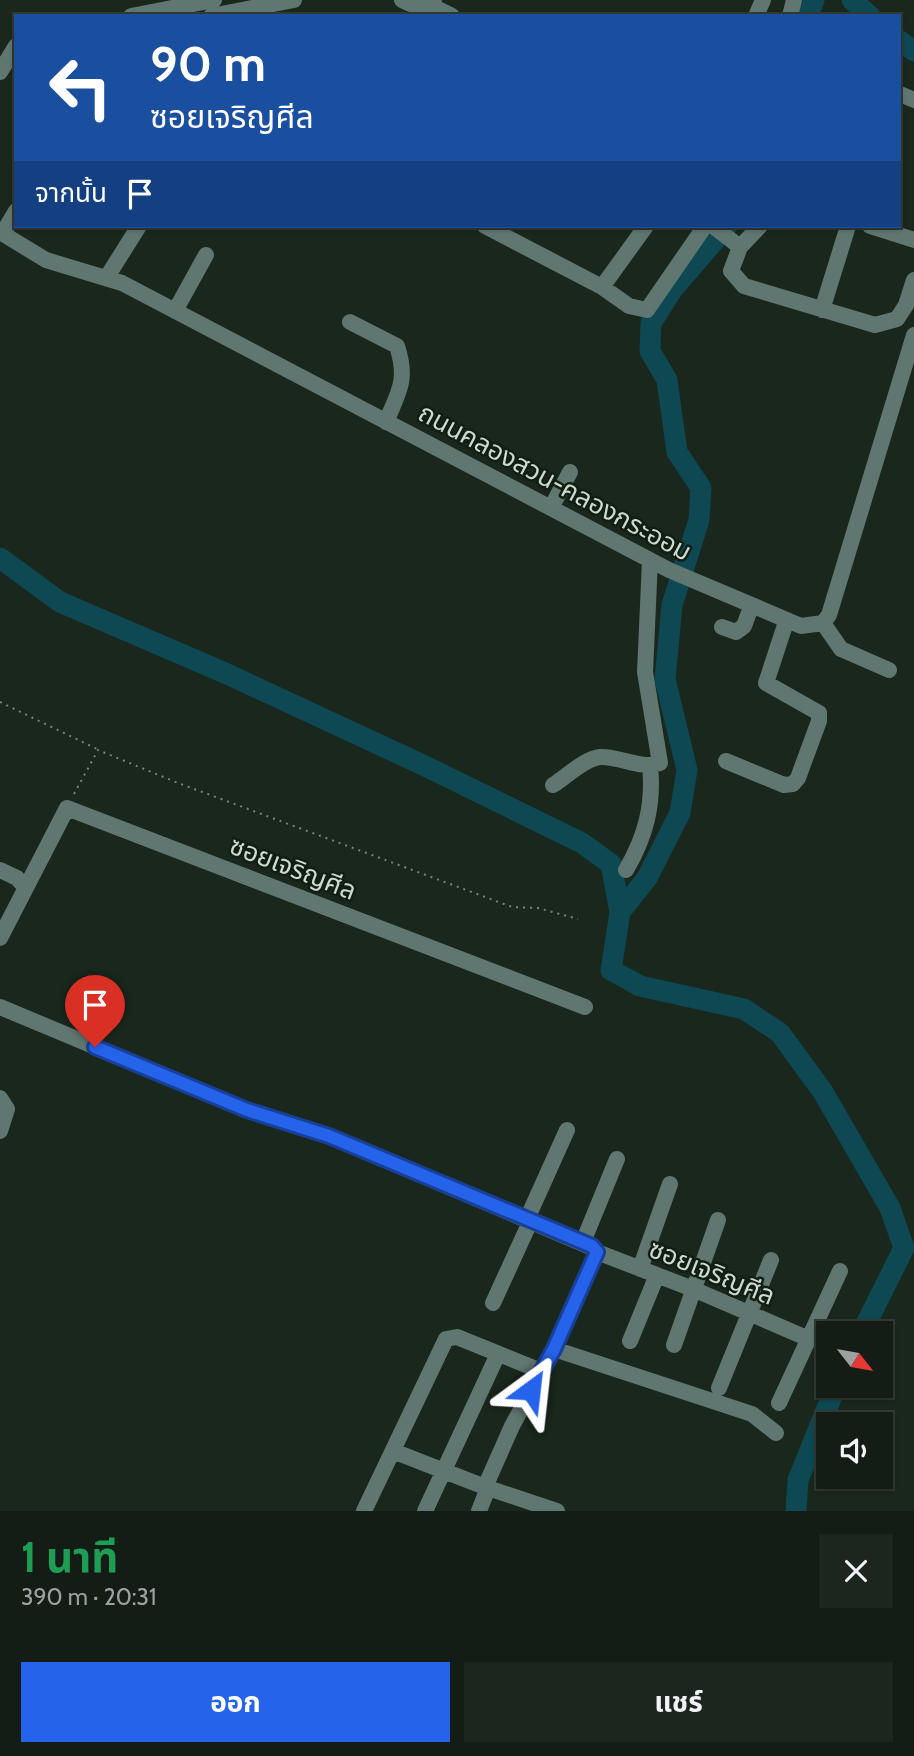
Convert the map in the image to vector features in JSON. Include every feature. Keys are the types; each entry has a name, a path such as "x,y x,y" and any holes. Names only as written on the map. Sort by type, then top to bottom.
{"street":[{"path":"158,13 214,0"},
{"path":"221,14 294,0"},
{"path":"402,0 415,7 432,2 449,14"},
{"path":"0,72 14,49"},
{"path":"1,233 14,215"},
{"path":"107,277 138,228"},
{"path":"489,228 602,287 629,306 647,310 704,228"},
{"path":"602,287 645,228"},
{"path":"716,228 737,245"},
{"path":"758,228 737,245 731,271 744,286 875,326 897,319 906,305 914,280"},
{"path":"822,310 847,228"},
{"path":"876,228 914,240"},
{"name":"ถนนคลองสวน-คลองกระออม","path":"1,233 46,260 107,277 175,311 700,585 786,622 801,626 822,623"},
{"path":"175,311 206,255"},
{"path":"350,322 397,346 404,368 401,386 386,422"},
{"path":"889,670 841,649 822,623 835,598 914,335"},
{"path":"551,509 569,472"},
{"path":"553,785 583,765 602,757 650,765 657,765 661,760 645,672 650,561"},
{"path":"722,627 736,632 740,630 751,607"},
{"path":"726,761 784,785 793,784 798,778 819,721 819,713 813,707 775,691 766,683 786,622"},
{"path":"626,870 647,827 653,791 650,765"},
{"path":"0,938 67,808"},
{"name":"ซอยเจริญศีล","path":"67,808 375,917 585,1007"},
{"path":"0,870 17,878 25,887"},
{"name":"ซอยเจริญศีล","path":"0,1007 247,1110 329,1136 583,1242 597,1252 694,1289 809,1339"},
{"path":"0,1098 7,1109 0,1131"},
{"path":"493,1303 567,1130"},
{"path":"583,1242 617,1159"},
{"path":"640,1269 670,1184"},
{"path":"674,1345 718,1220"},
{"path":"479,1511 486,1488 554,1349 597,1252"},
{"path":"719,1388 771,1260"},
{"path":"779,1403 840,1271"},
{"path":"629,1341 657,1275"},
{"path":"364,1511 446,1339 457,1337 541,1371"},
{"path":"554,1349 752,1414 776,1433"},
{"path":"425,1511 498,1354"},
{"path":"393,1451 486,1488 557,1511"}],"path":[{"path":"0,702 98,750 191,788 512,907 538,908 578,919"},
{"path":"67,808 98,750"}],"waterway":[{"path":"809,14 814,0"},
{"path":"852,0 868,14"},
{"path":"901,42 914,51"},
{"path":"620,912 647,878 680,813 687,770 665,679 672,605 699,520 701,488 677,452 667,380 650,351 651,323 672,290 725,228"},
{"path":"0,558 60,602 225,673 423,765 582,843 611,864 620,912 611,970 640,986 744,1009 780,1033 823,1092 890,1208 904,1248 868,1321"},
{"path":"796,1511 798,1480 831,1398"}],"route":[{"path":"95,1047 247,1110 329,1136 592,1246 597,1252 554,1349 531,1390"}]}
